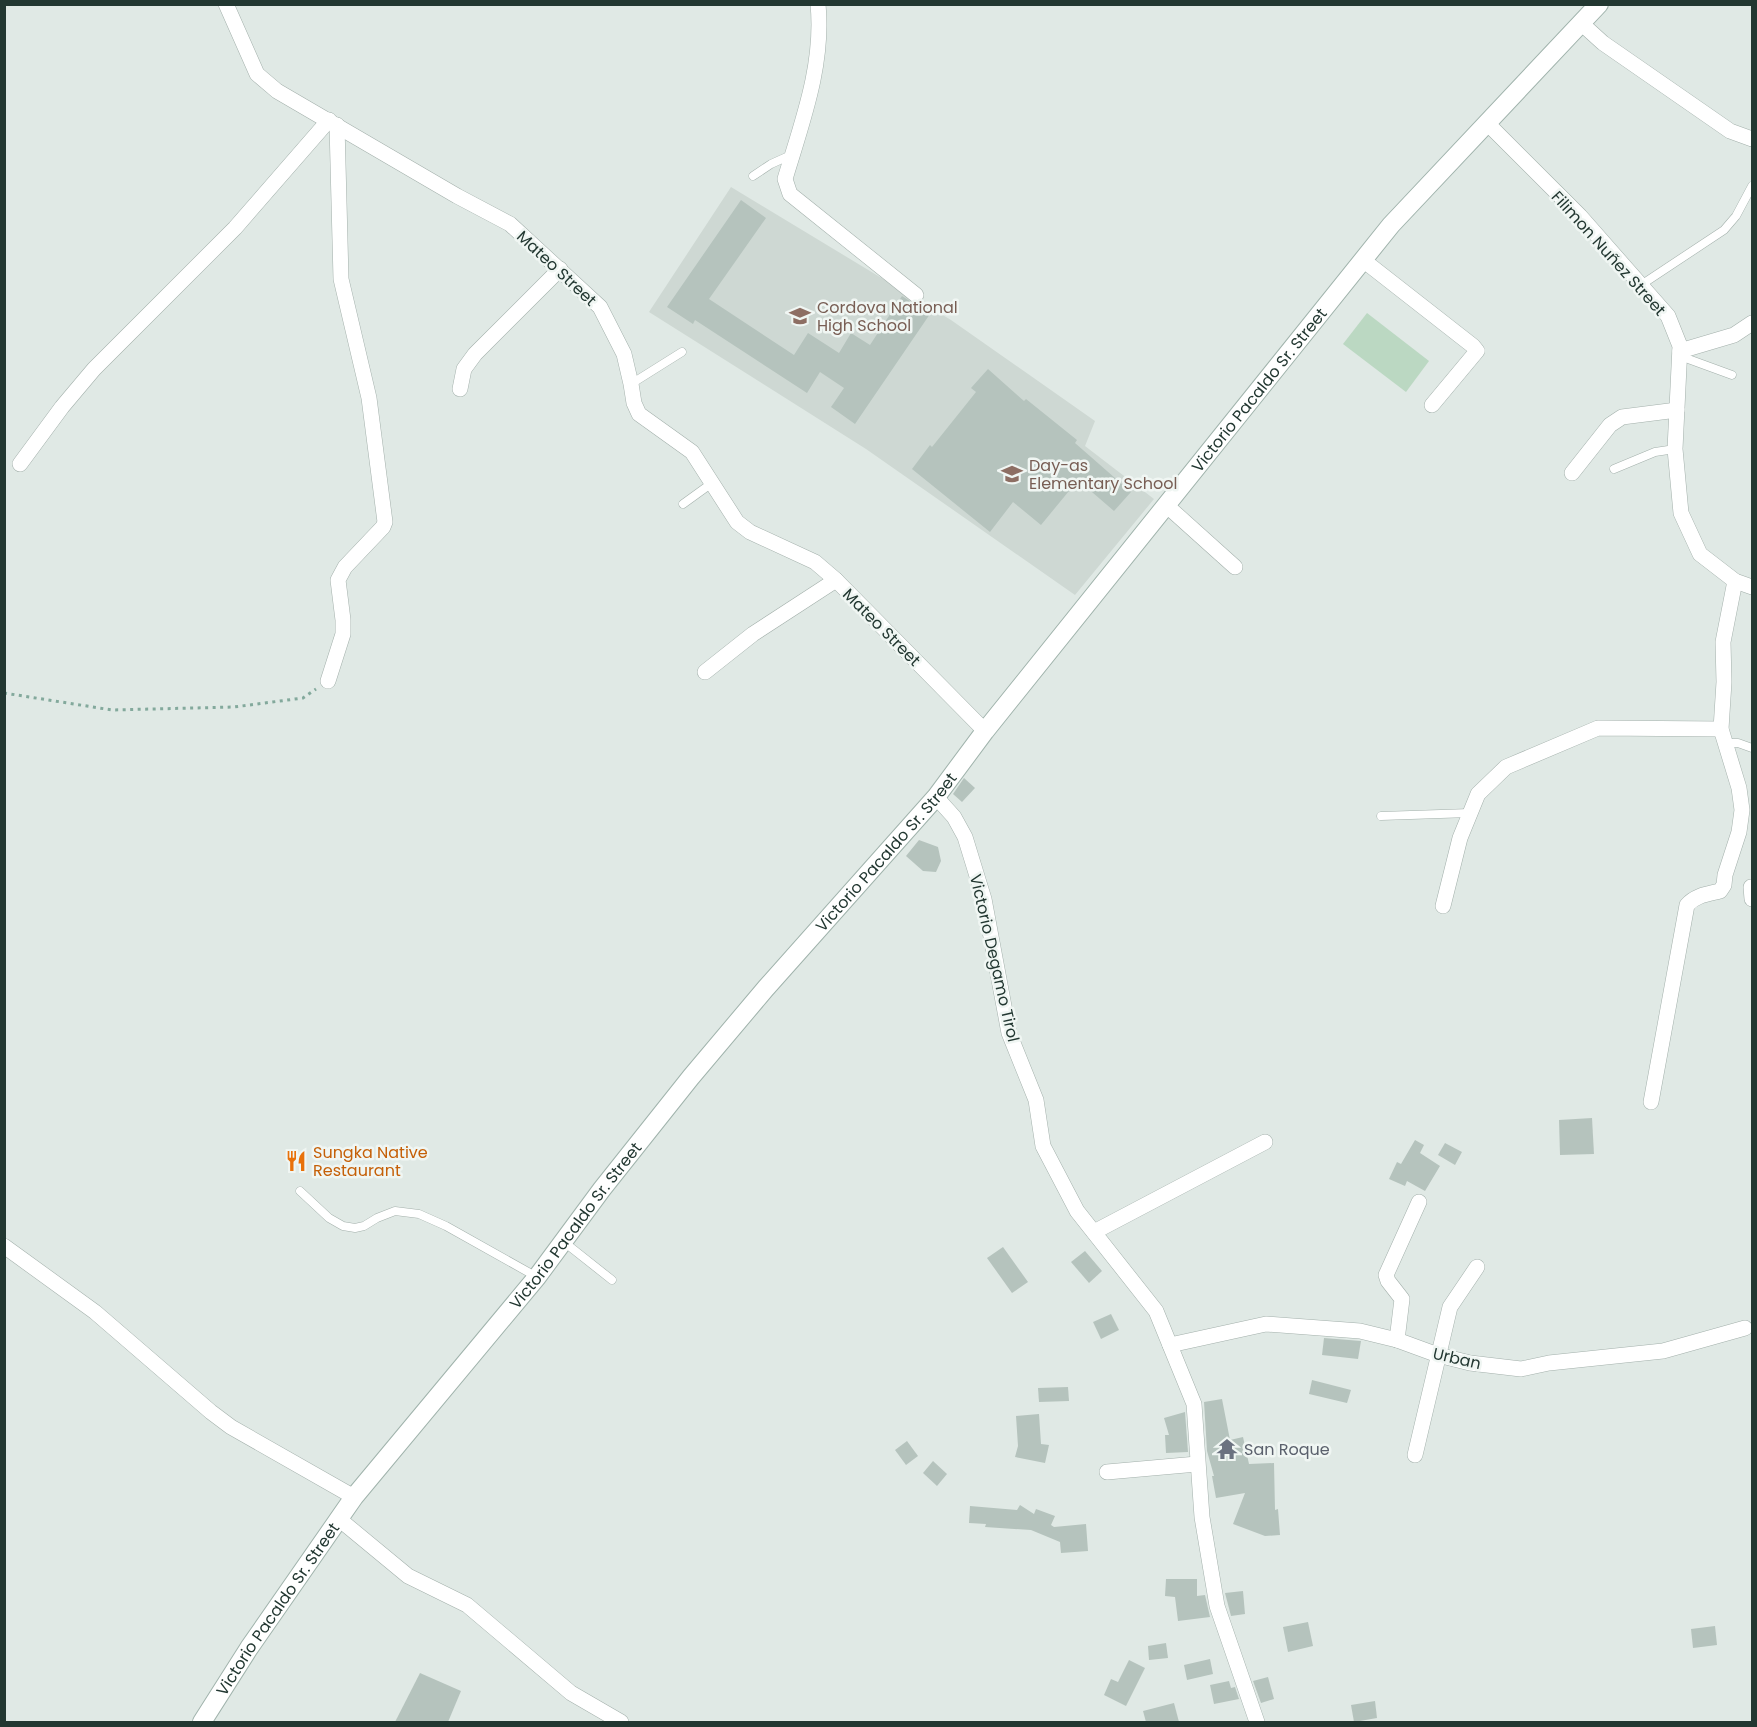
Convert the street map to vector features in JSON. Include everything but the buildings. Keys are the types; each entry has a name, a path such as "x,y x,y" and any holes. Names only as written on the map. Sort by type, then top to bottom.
{"street":[{"name":"Mateo Street","path":"226,4 257,74 277,91 510,225 600,307 624,354 632,384 634,403 639,414 692,452 737,522 750,532 815,562 836,580 985,731"},
{"path":"818,4 821,29 816,71 785,179 790,194 916,295"},
{"name":"Victorio Pacaldo Sr. Street","path":"202,1722 249,1648 354,1497 537,1277 602,1189 699,1068 766,988 936,797 985,731 1391,225 1599,4"},
{"path":"1581,23 1603,43 1730,131 1752,139"},
{"path":"20,464 62,407 94,369 235,228 333,122"},
{"path":"328,681 343,634 343,620 337,589 338,580 345,567 383,527 385,522 369,398 341,279 333,122"},
{"name":"Filimon Nuñez Street","path":"1487,123 1580,216 1668,316 1680,346 1675,449 1681,513 1700,554 1735,581 1752,587"},
{"path":"1363,260 1473,345 1477,351 1432,405"},
{"path":"460,388 464,369 475,354 560,269"},
{"path":"1680,353 1734,335 1752,323"},
{"path":"1572,473 1610,425 1622,417 1677,410"},
{"path":"1166,506 1235,567"},
{"path":"705,672 753,634 836,580"},
{"path":"1651,1102 1687,905 1700,896 1719,891 1724,885 1739,832 1742,810 1739,788 1723,736 1723,642 1735,581"},
{"path":"1443,906 1460,838 1478,794 1506,767 1598,728 1723,736"},
{"name":"Victorio Degamo Tirol","path":"936,797 954,817 965,837 981,889 1009,1033 1036,1100 1043,1146 1077,1211 1156,1311 1194,1404 1202,1517 1217,1606 1257,1722"},
{"path":"1094,1232 1265,1142"},
{"path":"1397,1340 1402,1299 1386,1275 1419,1202"},
{"path":"4,1246 95,1312 231,1427 354,1497"},
{"path":"1415,1455 1450,1307 1476,1267"},
{"name":"Urban","path":"1170,1345 1266,1324 1360,1331 1470,1363 1521,1369 1550,1363 1663,1351 1745,1328"},
{"path":"1107,1472 1197,1464"},
{"path":"339,1519 408,1576 467,1605 598,1717 621,1722"}],"lane":[{"path":"753,176 771,164 792,155"},
{"path":"1641,285 1724,230 1736,216 1752,186"},
{"path":"632,384 682,352"},
{"path":"1680,353 1732,375"},
{"path":"1614,469 1655,452 1675,449"},
{"path":"683,504 712,483"},
{"path":"1723,736 1752,748"},
{"path":"1381,816 1470,813"},
{"path":"300,1191 329,1218 343,1226 355,1228 364,1226 396,1211 419,1214 446,1226 537,1277"},
{"path":"563,1241 612,1280"}],"path":[{"path":"4,693 112,710 234,707 303,698 328,681"}],"shaded area":[{"path":"731,187 951,320 1095,421 1085,446 1154,499 1075,595 866,449 649,312"}],"green space":[{"path":"1367,313 1429,361 1406,392 1343,344"}],"place":[{"name":"Cordova National High School","path":"800,316"},
{"name":"Day-as Elementary School","path":"1012,474"},
{"name":"Sungka Native Restaurant","path":"296,1161"},
{"name":"San Roque","path":"1227,1449"}]}
